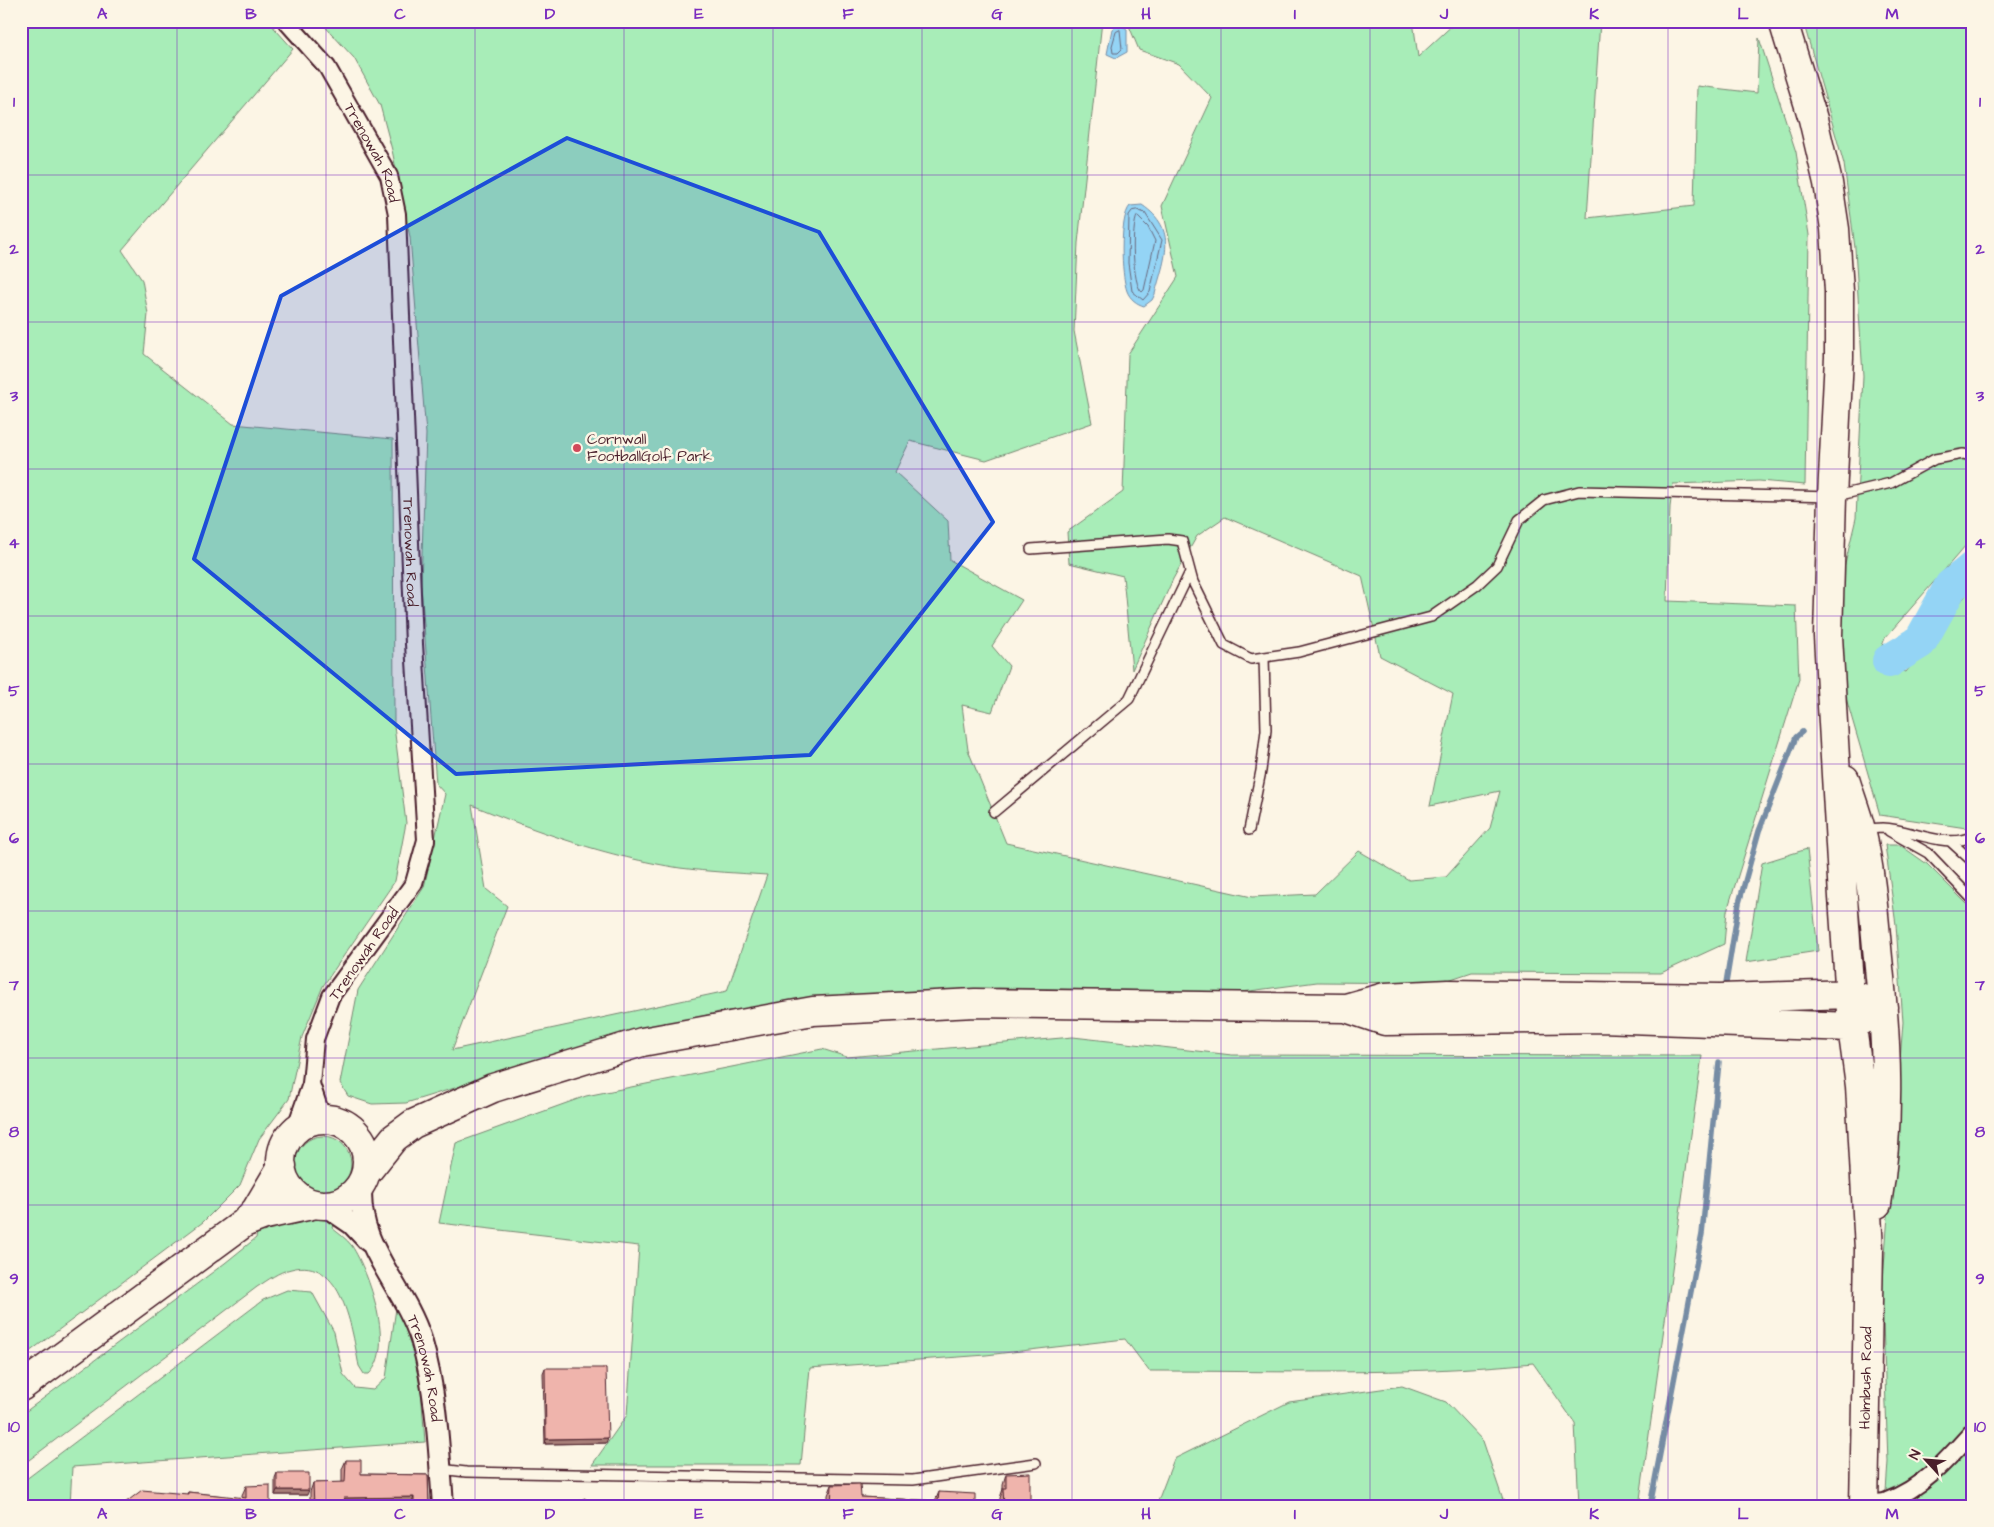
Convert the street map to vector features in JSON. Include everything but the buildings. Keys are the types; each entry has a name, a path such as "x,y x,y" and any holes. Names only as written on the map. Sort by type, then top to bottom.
{"highway":[{"path":"1783,21 1813,119 1828,183 1836,229 1839,291 1839,358 1828,636 1832,740 1857,831 1872,900 1883,1007 1888,1088 1883,1166 1869,1250"},
{"path":"1857,831 1852,1026 1860,1086 1869,1250"},
{"path":"244,1223 265,1215 346,1199 394,1138 413,1124 493,1088 642,1042 813,1011 975,1004 1346,1008 1385,996 1448,994 1720,998 1852,994 1883,1007"},
{"path":"1346,1008 1385,1021 1601,1018 1852,1026 1883,1007"},
{"path":"320,1204 302,1198 290,1188 282,1166 283,1151 294,1132 306,1123 332,1120 386,1126 413,1124"},
{"path":"332,1120 351,1128 362,1140 367,1156 364,1178"},
{"path":"21,1387 244,1223 256,1210 282,1166"},
{"name":"Holmbush Road","path":"1869,1250 1871,1503"}],"street":[{"name":"Trenowah Road","path":"286,21 328,67 389,176 397,214 414,644 426,840 414,883 331,996 315,1039 311,1084 294,1132"},
{"name":"Trenowah Road","path":"311,1084 320,1110 332,1120"},
{"name":"Trenowah Road","path":"364,1178 359,1202 364,1227 370,1242 400,1292 421,1339 434,1398 443,1506"},
{"name":"Trenowah Road","path":"320,1204 352,1224 370,1242"},
{"path":"1871,1503 1917,1486 1948,1459 1973,1431"}],"lane":[{"path":"1031,549 1168,538 1182,541 1190,572 1210,622 1224,645 1251,659 1299,652 1431,617 1477,586 1497,566 1519,520 1544,500 1579,491 1832,498 1890,483 1935,459 1963,454 1973,456"},
{"path":"994,812 1129,699 1190,572"},
{"path":"1249,830 1261,771 1266,730 1264,657"},
{"path":"1857,831 1950,841 1964,840 1973,836"},
{"path":"1857,831 1928,853 1973,900"},
{"path":"1950,841 1973,862"},
{"path":"440,1469 476,1472 913,1480 1036,1463"}],"highlighted area":[{"path":"567,138 819,232 993,522 810,755 456,774 194,559 281,296"}],"green space":[{"path":"21,21 268,21 293,49 122,250 142,280 148,314 144,354 233,424 393,439 394,726 406,823 395,881 323,986 302,1037 289,1099 259,1139 240,1185 203,1222 21,1358"},
{"path":"320,21 1102,21 1078,243 1074,331 1092,423 986,460 910,441 895,472 948,521 950,560 1022,600 992,646 1009,666 992,712 962,705 968,750 1006,843 1252,897 1315,894 1359,851 1409,880 1446,877 1490,828 1500,791 1430,806 1453,694 1380,656 1362,576 1225,517 1197,536 1173,579 1132,670 1123,576 1069,563 1067,532 1123,492 1128,354 1178,277 1162,206 1212,98 1179,64 1139,50 1127,21 1413,21 1418,57 1457,21 1600,21 1587,218 1694,206 1697,86 1757,93 1759,38 1796,152 1809,235 1805,485 1759,481 1673,484 1670,507 1667,601 1796,606 1799,679 1727,911 1724,944 1661,973 1472,972 1439,983 1317,982 1242,992 999,988 868,996 719,1012 627,1035 406,1103 372,1104 348,1096 340,1083 358,990 424,887 445,794 436,784 421,585 426,434 410,237 392,150 380,105 354,58","holes":["472,805 548,834 626,857 680,868 767,875 727,991 452,1050 507,906 486,889"]},
{"path":"1803,21 1973,21 1973,537 1885,638 1875,664 1885,675 1898,669 1906,672 1973,586 1973,829 1880,815 1828,636 1856,518 1863,376 1855,248 1844,164"},
{"path":"1885,845 1900,845 1927,864 1973,910 1973,1506 1885,1506 1888,1462 1882,1293 1903,1022 1896,925"},
{"path":"1807,849 1818,951 1746,962 1762,863"},
{"path":"1073,1037 1232,1055 1702,1056 1639,1506 1579,1506 1575,1423 1533,1363 1437,1370 1389,1371 1149,1371 1125,1339 986,1355 810,1368 801,1465 592,1465 627,1415 639,1246 439,1223 456,1143 586,1096 822,1049 847,1057"},
{"path":"317,1136 329,1136 343,1144 351,1158 349,1175 343,1184 329,1192 317,1192 307,1187 300,1180 295,1170 295,1158 300,1148 307,1141"},
{"path":"317,1217 334,1222 332,1228 352,1246 366,1274 372,1292 380,1329 380,1347 377,1362 369,1374 364,1374 359,1366 348,1316 334,1284 323,1273 309,1268 286,1270 257,1287 21,1466 21,1415 225,1263 256,1238 257,1233 281,1222"},
{"path":"287,1290 312,1292 334,1332 343,1374 355,1388 373,1390 386,1378 396,1308 410,1333 421,1390 425,1442 72,1467 70,1506 21,1506 21,1483 263,1300"},
{"path":"1402,1386 1446,1402 1483,1441 1505,1506 1156,1506 1174,1459 1289,1402"}],"water":[{"path":"1119,24 1127,29 1127,52 1116,58 1107,54 1112,29"},
{"path":"1142,205 1154,215 1161,225 1165,235 1166,246 1155,294 1152,300 1144,306 1134,301 1127,291 1123,273 1122,247 1126,212 1130,206"}],"waterway":[{"path":"1889,661 1920,642 1951,586 1973,568"},
{"path":"1725,989 1739,903 1759,831 1796,737 1802,732"},
{"path":"1650,1506 1702,1234 1719,1062"}],"place":[{"name":"Cornwall FootballGolf Park","path":"577,448"}]}
